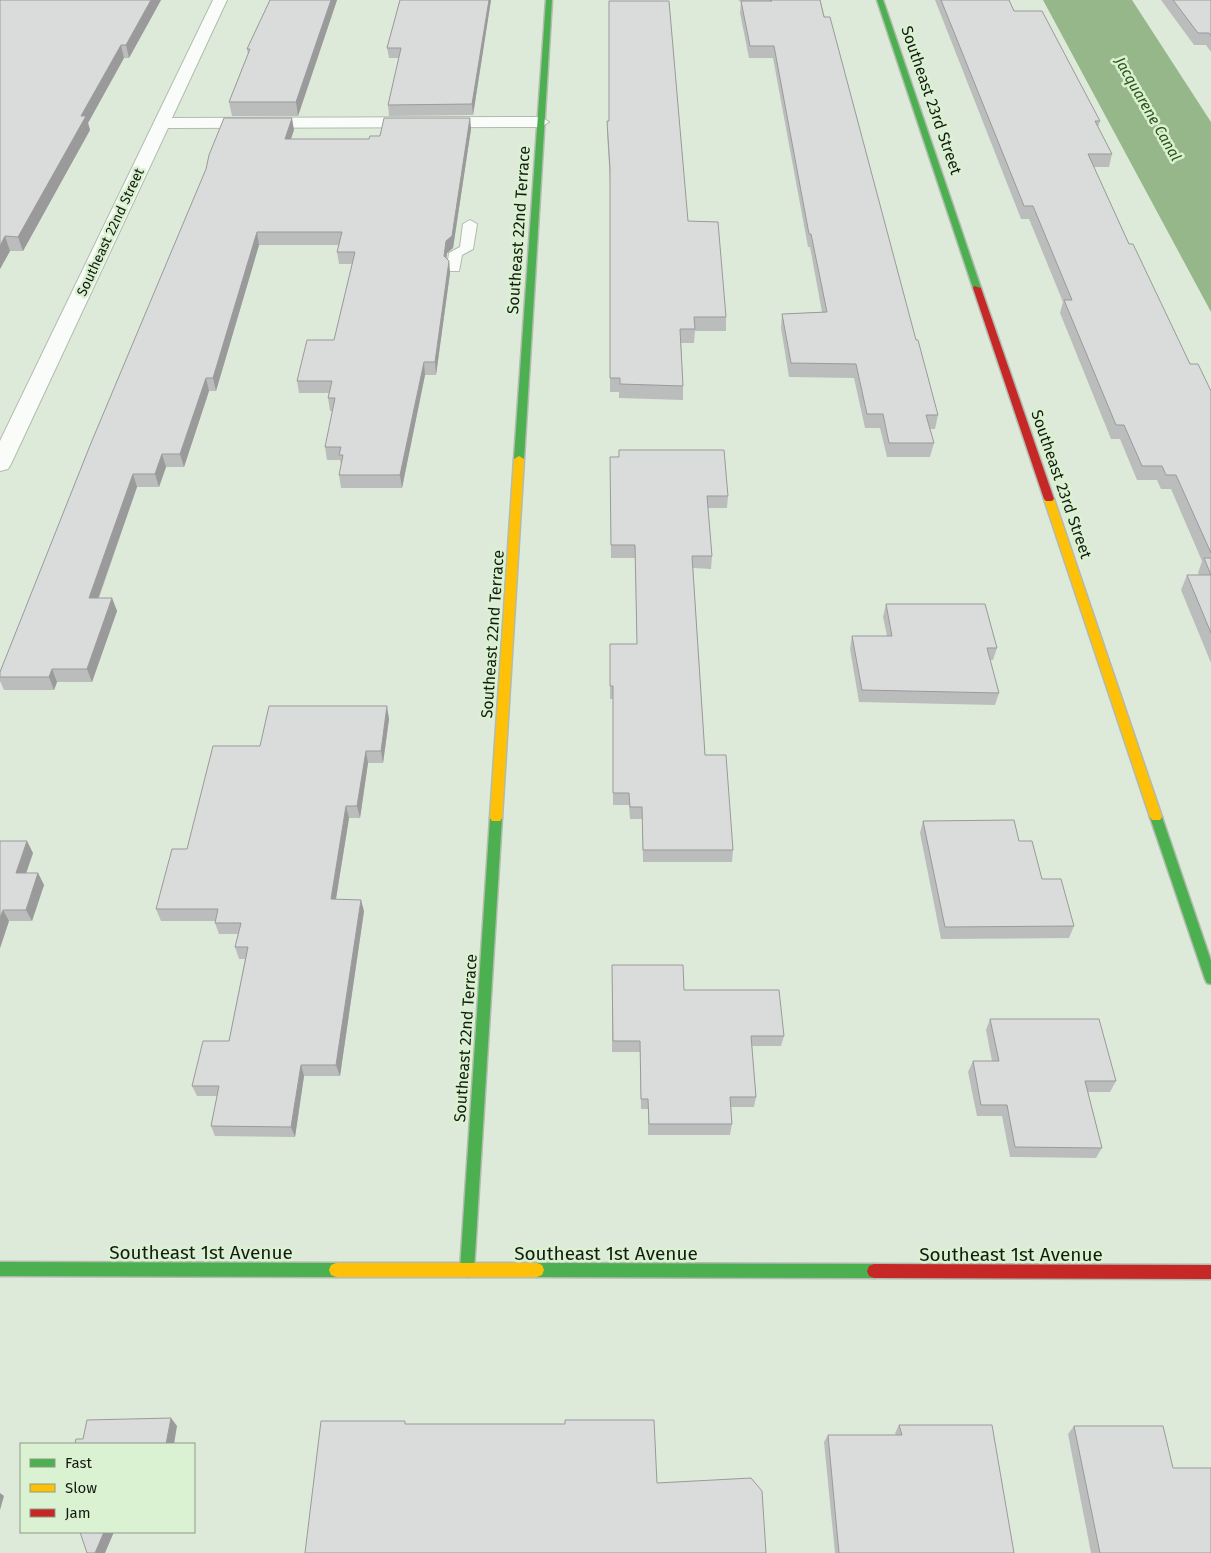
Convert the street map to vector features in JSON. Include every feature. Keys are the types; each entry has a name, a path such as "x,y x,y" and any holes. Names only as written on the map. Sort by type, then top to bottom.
{"street":[{"name":"Southeast 22nd Street","path":"0,464 220,0"},
{"name":"Southeast 22nd Terrace","path":"467,1270 549,0"},
{"name":"Southeast 23rd Street","path":"880,0 1211,979"},
{"path":"162,123 541,122"},
{"name":"Southeast 1st Avenue","path":"0,1269 1211,1272"}],"lane":[{"path":"454,268 456,253 466,249 470,224"}],"water":[{"name":"Jacquarene Canal","path":"1043,0 1132,0 1211,122 1211,312"}],"building":[{"path":"0,0 151,0 126,45 121,45 81,116 86,116 18,237 5,236 0,246"},
{"path":"270,0 331,0 296,102 229,102 250,49 247,49"},
{"path":"400,0 489,0 472,104 388,105 401,48 387,48"},
{"path":"770,0 820,0 824,17 830,17 916,340 918,340 938,415 926,415 934,443 889,443 883,414 867,414 856,364 791,363 782,314 827,312 811,234 809,234 774,46 750,46 741,1 772,1"},
{"path":"941,0 1009,0 1014,11 1042,11 1100,121 1095,121 1112,154 1088,154 1129,244 1133,244 1190,364 1198,364 1211,391 1211,553 1176,475 1166,475 1162,466 1142,466 1124,425 1116,425 1064,300 1072,300 1033,206 1024,206"},
{"path":"1173,0 1211,0 1211,36 1209,33 1198,33"},
{"path":"609,1 669,1 688,221 718,222 726,317 694,317 695,329 680,329 683,386 620,384 620,378 610,378 610,168 607,121 609,121"},
{"path":"224,118 292,118 285,139 369,139 370,136 380,136 384,118 470,118 452,236 446,241 444,256 449,261 435,362 424,362 400,475 339,475 343,455 339,455 341,447 325,447 335,398 328,398 332,381 297,381 307,340 334,340 355,252 337,252 342,232 257,232 213,378 206,378 180,454 162,454 155,474 133,474 89,598 112,598 87,669 52,669 49,677 0,677 0,672 91,443 206,169 209,155"},
{"path":"619,450 724,450 728,496 707,496 712,556 692,556 705,755 726,755 733,850 643,850 642,807 630,807 629,793 613,793 613,686 610,686 610,644 637,644 635,545 611,545 610,457 619,457"},
{"path":"1204,558 1211,558 1211,575"},
{"path":"1187,575 1211,575 1211,633"},
{"path":"886,604 985,604 997,648 987,648 999,693 862,690 852,636 892,636"},
{"path":"269,706 387,706 381,751 366,751 357,806 346,806 331,899 361,900 336,1065 301,1065 291,1127 211,1126 219,1086 192,1086 203,1041 229,1041 248,947 235,947 241,923 215,923 218,909 156,909 172,849 187,849 213,746 260,746"},
{"path":"1014,820 1019,841 1032,841 1042,879 1061,879 1074,926 945,927 923,821"},
{"path":"0,841 27,841 16,873 38,873 26,910 3,910 0,918"},
{"path":"612,965 683,965 684,990 779,990 784,1036 751,1036 756,1097 730,1097 732,1124 649,1124 648,1099 641,1099 640,1041 613,1041"},
{"path":"990,1019 1099,1019 1116,1081 1085,1081 1102,1148 1015,1147 1007,1105 981,1105 973,1061 999,1061"},
{"path":"171,1418 166,1443 75,1443 76,1439 83,1439 87,1420"},
{"path":"565,1420 654,1420 657,1483 751,1478 762,1491 766,1553 305,1553 321,1421 405,1421 405,1424 565,1424"},
{"path":"899,1425 992,1425 1014,1553 839,1553 828,1435 902,1435"},
{"path":"1074,1426 1163,1426 1173,1468 1211,1468 1211,1553 1100,1553"},
{"path":"80,1533 104,1533 95,1553 87,1553"}],"traffic: fast":[{"path":"519,459 549,0"},
{"path":"880,0 977,288"},
{"path":"1156,817 1211,979"},
{"path":"467,1270 496,818"},
{"path":"0,1269 336,1270"},
{"path":"537,1270 874,1271"}],"traffic: slow":[{"path":"496,818 519,459"},
{"path":"1049,499 1156,817"},
{"path":"336,1270 537,1270"}],"traffic: jam":[{"path":"977,288 1049,499"},
{"path":"874,1271 1211,1272"}]}
